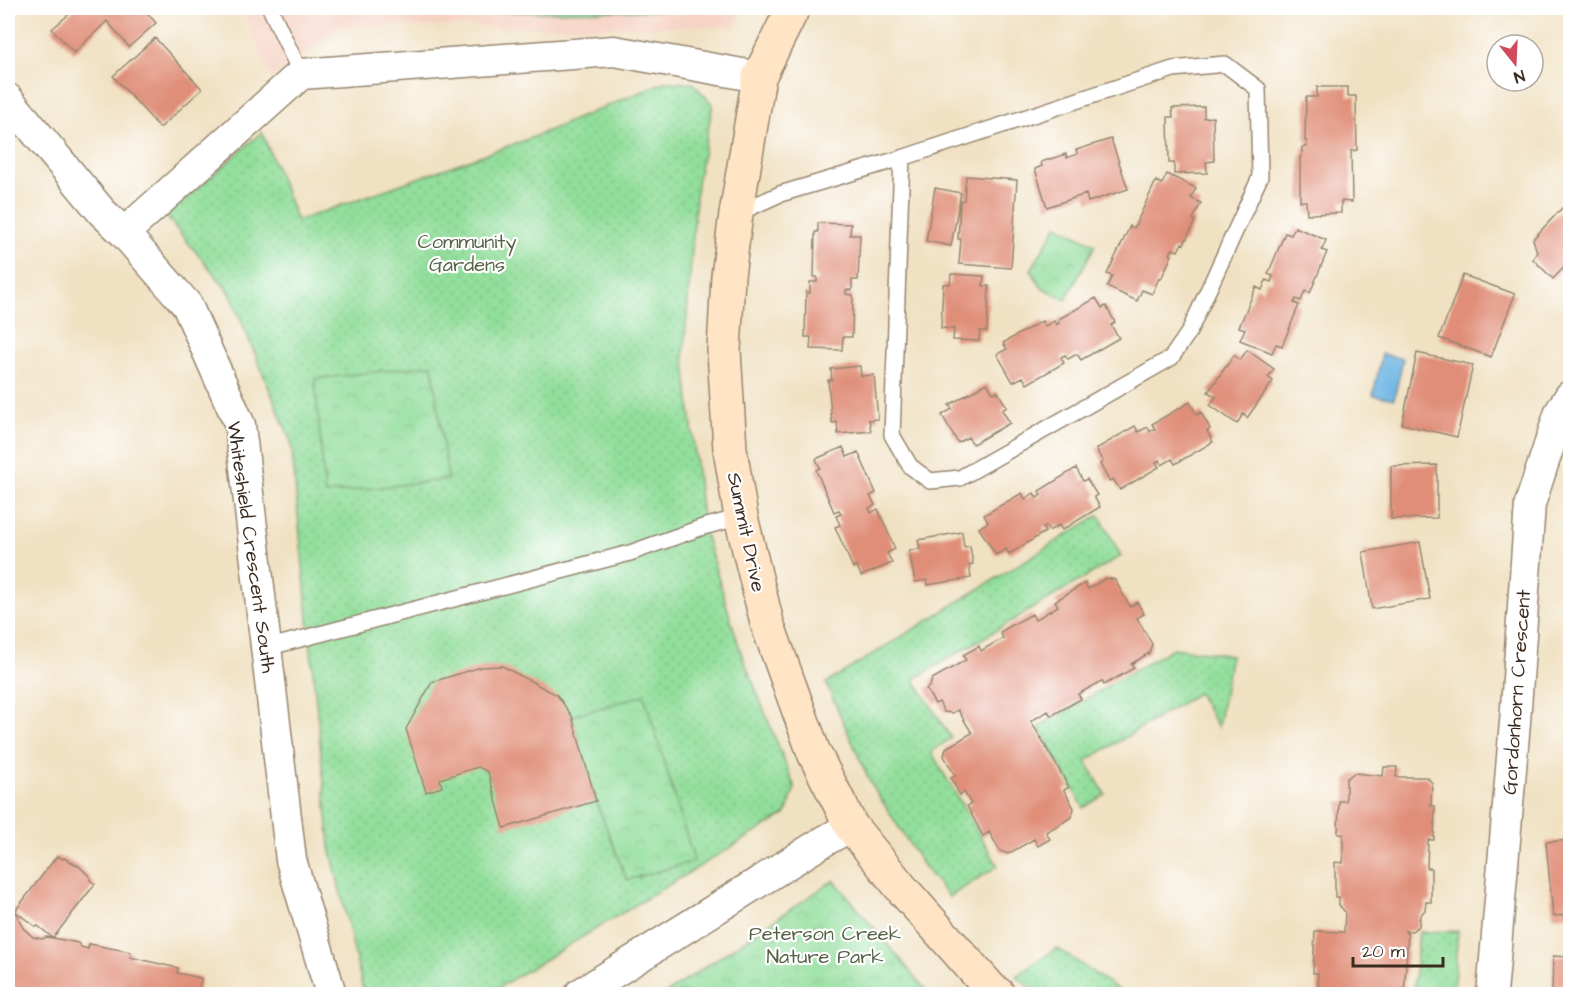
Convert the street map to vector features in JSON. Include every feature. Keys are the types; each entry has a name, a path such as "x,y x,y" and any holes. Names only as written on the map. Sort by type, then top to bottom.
{"main road":[{"name":"Summit Drive","path":"794,8 759,77 728,276 724,351 730,449 741,517 767,623 813,753 851,826 903,890 998,994"}],"street":[{"path":"124,233 301,74 614,51 759,77"},
{"name":"Whiteshield Crescent South","path":"8,99 102,212 124,233 187,305 240,425 291,860 331,994"},
{"name":"Gordonhorn Crescent","path":"1492,994 1514,734 1530,504 1560,412 1570,396"},
{"path":"580,994 851,826"}],"lane":[{"path":"270,8 301,74"},
{"path":"736,214 780,194 902,158 1173,69 1225,64 1258,89 1260,177 1189,332 1171,358 960,478 930,481 910,466 892,435 902,158"},
{"path":"266,648 630,553 703,527 741,517"}],"shaded area":[{"path":"242,8 744,8 735,27 341,26 271,79"}],"green space":[{"path":"438,8 725,8 724,10 439,13"},
{"name":"Community Gardens","path":"664,82 693,83 713,105 697,183 684,354 703,527 740,650 795,788 786,814 488,994 364,994 330,847 291,442 230,293 166,216 262,132 297,221 531,138"},
{"path":"1057,225 1095,245 1066,300 1041,287 1031,270"},
{"path":"432,365 448,479 325,494 315,379"},
{"path":"1099,515 1121,556 914,679 951,738 931,752 998,866 949,897 924,867 870,782 826,683"},
{"path":"1173,648 1231,655 1218,727 1198,693 1086,761 1105,794 1084,808 1038,727"},
{"path":"644,695 694,861 627,880 596,801 572,716"},
{"name":"Peterson Creek Nature Park","path":"834,880 929,994 665,994"},
{"path":"1458,931 1453,994 1413,994 1419,932"},
{"path":"1057,948 1125,994 1038,994 1016,976"}],"water":[{"path":"1382,354 1403,359 1394,399 1373,395"}],"building":[{"path":"76,8 143,8 156,23 129,47 107,21 74,53 52,29"},
{"path":"155,38 202,89 160,128 113,76"},
{"path":"1317,87 1348,87 1348,96 1356,96 1357,150 1351,151 1352,202 1341,201 1341,213 1307,214 1306,201 1300,201 1300,157 1302,147 1307,147 1307,141 1305,141 1306,97 1317,97"},
{"path":"1204,107 1204,118 1213,117 1214,161 1206,162 1207,173 1174,174 1174,163 1169,163 1168,117 1173,117 1172,108"},
{"path":"1111,139 1128,189 1088,202 1086,194 1047,207 1035,169 1042,166 1041,162 1066,154 1067,158 1077,154 1076,150"},
{"path":"1167,174 1196,188 1191,198 1201,203 1184,244 1182,243 1178,251 1173,249 1161,279 1159,278 1152,294 1142,290 1137,301 1107,287 1112,276 1107,274 1130,226 1134,228 1156,181 1162,184"},
{"path":"966,176 1017,180 1011,268 959,264 960,201 964,200"},
{"path":"935,188 961,193 951,246 926,241"},
{"path":"1565,205 1570,211 1570,261 1553,279 1533,259 1537,252 1533,239"},
{"path":"818,223 851,224 850,235 860,235 858,280 852,280 852,290 846,290 846,294 853,295 852,337 843,337 842,350 810,349 811,337 805,337 806,292 810,293 810,282 817,282 817,277 814,277 815,232 818,232"},
{"path":"1295,227 1326,240 1322,250 1327,252 1310,293 1305,291 1301,301 1296,299 1294,303 1299,305 1282,346 1276,344 1272,353 1240,340 1245,329 1239,327 1256,287 1262,290 1266,280 1271,282 1273,276 1268,274 1285,233 1291,235"},
{"path":"951,274 984,276 983,286 989,286 987,331 980,331 979,341 953,340 954,329 941,328 943,284 950,284"},
{"path":"1463,275 1515,294 1491,357 1439,338"},
{"path":"1096,298 1102,308 1106,306 1115,322 1111,325 1119,338 1081,360 1077,354 1068,359 1065,355 1061,357 1064,363 1027,384 1023,377 1013,382 997,354 1007,349 1003,343 1042,321 1045,326 1054,321 1056,325 1059,323 1057,320"},
{"path":"1247,350 1274,369 1268,377 1273,381 1247,418 1243,414 1237,424 1210,405 1216,397 1208,392 1234,355 1240,360"},
{"path":"1417,353 1473,365 1457,437 1402,424"},
{"path":"860,366 861,376 874,375 878,419 869,420 871,431 838,434 837,422 832,423 828,380 832,380 831,369"},
{"path":"987,383 993,393 997,391 1007,407 1002,410 1010,423 973,444 968,437 958,443 942,415 952,409 949,405"},
{"path":"1190,402 1197,415 1201,412 1210,429 1207,431 1213,442 1175,464 1172,459 1162,465 1159,460 1156,462 1159,467 1120,490 1113,479 1109,481 1100,464 1103,462 1096,449 1135,426 1138,432 1148,427 1150,431 1155,429 1152,424"},
{"path":"843,447 847,457 858,452 876,493 870,496 875,505 869,508 871,513 878,509 895,549 887,553 892,563 861,576 857,566 853,568 835,527 840,525 836,516 841,514 839,510 834,512 816,470 820,468 816,459"},
{"path":"1437,465 1437,518 1391,519 1391,466"},
{"path":"1076,468 1083,481 1087,479 1097,495 1094,497 1100,507 1062,530 1059,525 1049,531 1046,526 1043,528 1045,532 1009,554 1006,549 996,555 979,528 988,522 984,515 1022,493 1025,499 1034,493 1037,498 1041,495 1039,491"},
{"path":"962,532 964,547 970,546 973,564 969,565 971,578 928,585 927,580 915,582 909,550 920,549 918,540"},
{"path":"1420,542 1430,599 1372,609 1363,552"},
{"path":"1106,578 1115,580 1130,607 1137,602 1144,614 1137,618 1152,644 1149,653 1131,664 1134,668 1104,685 1102,681 1078,694 1081,699 1051,716 1048,711 1031,721 1069,787 1064,790 1074,808 1072,817 1046,832 1050,839 1038,846 1034,839 1008,854 1000,851 989,832 983,836 967,806 971,804 964,792 960,795 951,778 955,776 944,756 946,748 972,733 958,710 952,713 944,712 939,702 935,704 926,689 930,686 932,679 966,660 963,655 979,646 981,651 1003,638 1000,632 1032,614 1035,620 1058,606 1055,601 1085,583 1088,589"},
{"path":"502,666 557,695 572,716 596,801 504,828 488,772 478,767 440,779 442,787 426,792 406,729 432,682 481,667"},
{"path":"1384,767 1397,767 1396,777 1427,777 1432,783 1431,806 1435,806 1434,840 1428,840 1427,868 1431,868 1431,902 1426,902 1425,910 1420,916 1419,926 1412,931 1405,931 1408,935 1404,994 1318,994 1318,973 1313,973 1315,931 1344,932 1345,912 1339,905 1339,897 1335,897 1335,862 1343,863 1343,834 1338,834 1339,801 1346,801 1346,779 1354,773 1383,776"},
{"path":"1570,840 1570,915 1553,916 1546,842"},
{"path":"57,856 79,866 95,884 53,938 15,911"},
{"path":"8,897 23,928 33,937 78,943 81,947 88,949 89,944 131,952 130,957 178,968 177,973 201,978 198,994 8,994"},
{"path":"1553,956 1570,957 1570,994 1552,994"}]}
